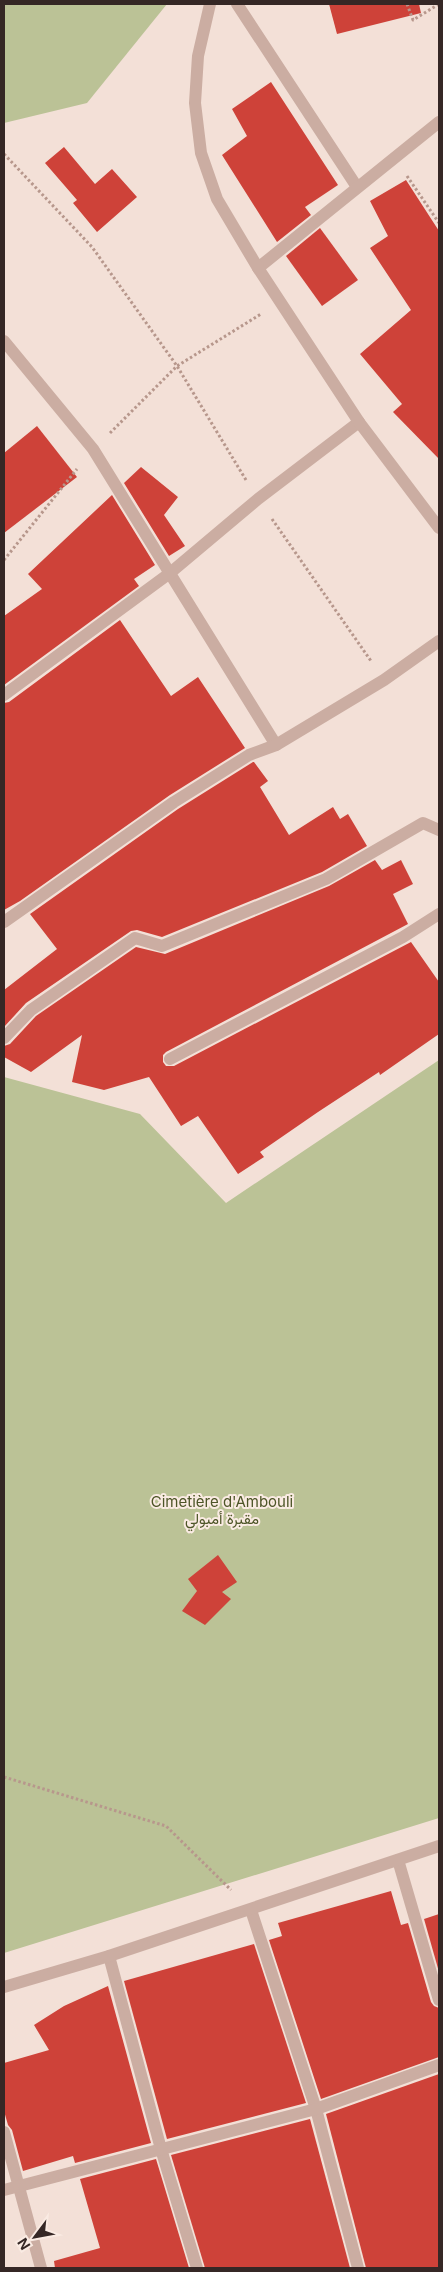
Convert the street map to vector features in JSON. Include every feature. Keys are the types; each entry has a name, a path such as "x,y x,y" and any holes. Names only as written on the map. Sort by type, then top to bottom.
{"street":[{"path":"210,4 198,56 195,103 201,153 217,199 258,268 359,422 439,528"},
{"path":"237,4 357,187"},
{"path":"258,268 357,187 396,159 439,122"},
{"path":"4,341 93,449 276,745"},
{"path":"4,695 170,573 258,499 359,422"},
{"path":"4,922 174,802 249,755 276,745 384,680 439,641"},
{"path":"4,1038 31,1010 134,938 162,946 326,879 423,823 439,830"},
{"path":"170,1059 403,937 439,914"},
{"path":"4,1987 109,1956 251,1910 439,1846"},
{"path":"398,1860 439,2000"},
{"path":"251,1910 316,2109 358,2268"},
{"path":"109,1956 161,2149 197,2268"},
{"path":"4,2190 316,2109 439,2065"},
{"path":"4,2132 41,2268"}],"path":[{"path":"407,4 413,20 439,4"},
{"path":"4,154 92,247 177,366 258,499 384,680"},
{"path":"396,159 439,223"},
{"path":"4,560 93,449 177,366 281,302"},
{"path":"4,1777 166,1826 251,1910"}],"green space":[{"path":"4,4 167,4 87,103 4,123"},
{"name":"Cimetière d'Ambouli مقبرة أمبولي","path":"439,1060 439,1818 4,1953 4,1077 140,1114 226,1203"}],"building":[{"path":"329,4 419,4 421,13 337,34"},
{"path":"271,82 338,185 305,207 311,215 277,242 222,155 247,136 232,109"},
{"path":"64,147 95,184 112,169 137,197 97,232 73,203 77,200 45,163"},
{"path":"406,180 439,231 439,459 393,412 402,404 360,354 411,310 370,248 388,236 370,201"},
{"path":"320,228 358,280 322,306 286,256"},
{"path":"37,426 77,477 4,533 4,453"},
{"path":"141,467 178,497 164,515 185,546 169,556 124,483"},
{"path":"112,495 155,565 134,579 139,586 4,685 4,616 42,589 28,574"},
{"path":"120,620 171,696 198,677 245,748 170,795 20,901 4,910 4,703 9,702"},
{"path":"253,762 268,781 260,787 289,835 333,807 340,819 348,814 367,846 322,872 162,937 137,930 131,931 26,1003 4,1027 4,990 57,949 30,914 178,809"},
{"path":"375,860 382,870 401,860 413,884 393,894 408,924 166,1052 163,1055 163,1062 166,1066 174,1066 411,942 439,982 439,1034 380,1075 379,1072 260,1152 264,1157 238,1174 198,1116 181,1126 149,1077 104,1090 72,1082 82,1035 31,1072 4,1057 4,1046 10,1044 36,1016 136,947 165,954 329,886"},
{"path":"218,1555 237,1582 222,1592 231,1599 205,1625 182,1611 197,1591 188,1579"},
{"path":"391,1891 401,1925 408,1923 431,2002 439,2008 439,2057 321,2099 269,1940 282,1936 278,1923"},
{"path":"439,1914 439,1972 424,1919"},
{"path":"254,1944 306,2103 167,2139 124,1981"},
{"path":"108,1986 151,2143 75,2163 73,2156 23,2171 12,2130 8,2125 4,2111 4,2063 49,2050 34,2025 64,2006"},
{"path":"439,2074 439,2268 366,2268 326,2114"},
{"path":"310,2119 350,2268 205,2268 171,2155"},
{"path":"156,2159 189,2268 55,2268 54,2261 100,2248 80,2179"}]}
